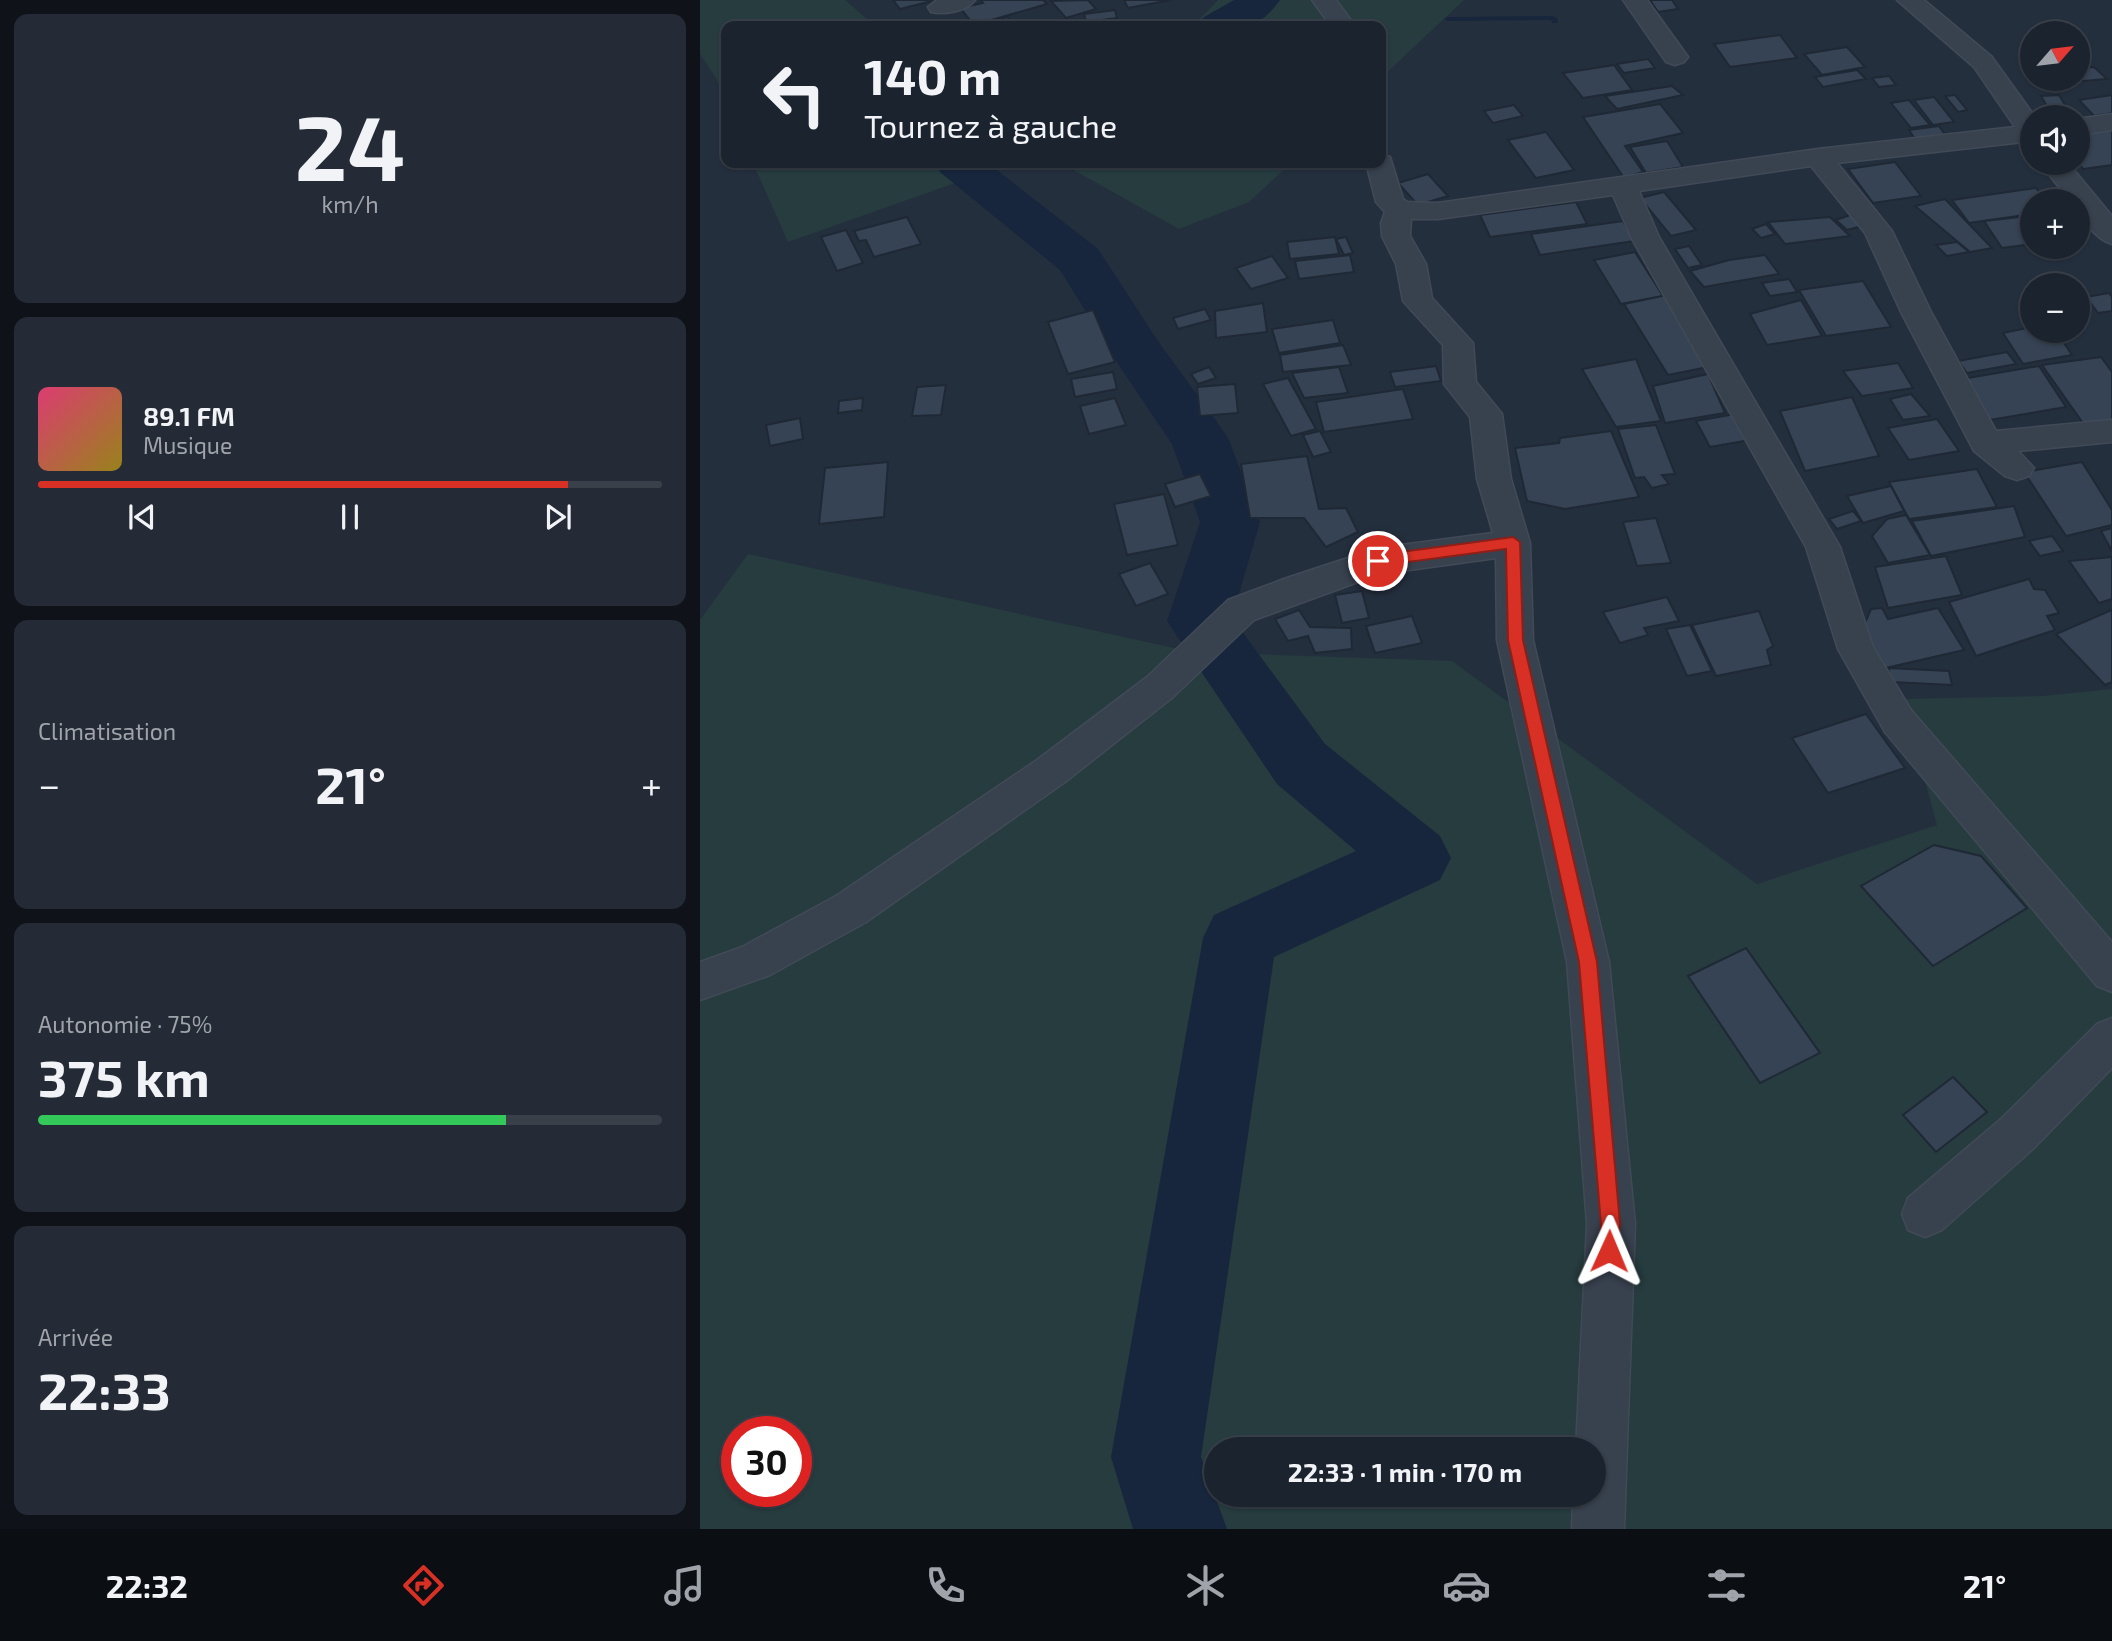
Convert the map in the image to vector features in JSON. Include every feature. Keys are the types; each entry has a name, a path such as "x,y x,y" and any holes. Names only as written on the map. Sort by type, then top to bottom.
{"street":[{"path":"1324,0 1339,21"},
{"path":"1635,0 1675,57"},
{"path":"1909,0 1983,62 2020,115"},
{"path":"2090,125 2112,122"},
{"path":"1381,168 1390,202 1401,210 1438,211 1818,157 2020,133"},
{"path":"1818,157 1878,231 1916,312 1986,443 2017,468"},
{"path":"2064,175 2112,235"},
{"path":"1623,186 1645,237 1823,547 1856,649 1898,721 2112,973"},
{"path":"1401,210 1395,223 1396,236 1411,264 1418,301 1458,343 1460,384 1486,414 1494,479 1513,542 1515,640 1588,962 1611,1224 1598,1529"},
{"path":"1986,443 2112,431"},
{"path":"700,981 755,962 851,909 1051,771 1160,687 1241,610 1296,588 1378,561 1513,542"},
{"path":"1925,1214 2017,1134 2112,1038"}],"green space":[{"path":"700,0 845,0 869,21 721,21 721,90 700,54"},
{"path":"1218,0 1464,0 1386,73 1386,21 1198,21"},
{"path":"755,168 998,168 788,242"},
{"path":"1070,168 1286,168 1249,202 1179,229"},
{"path":"748,554 1192,652 1452,661 1757,884 1937,825 1903,699 2043,696 2112,689 2112,1529 700,1529 700,620"}],"building":[{"path":"893,0 936,0 900,9"},
{"path":"980,0 1043,0 1047,4 988,21 971,21 960,8 983,3"},
{"path":"1088,0 1096,9 1066,18 1051,1"},
{"path":"1124,0 1171,0 1128,8"},
{"path":"1650,0 1672,0 1678,9 1658,12"},
{"path":"1115,10 1117,18 1086,21 1084,14"},
{"path":"1007,17 1012,21 996,21"},
{"path":"1780,35 1797,58 1730,67 1714,44"},
{"path":"1847,47 1865,67 1822,75 1804,54"},
{"path":"1648,59 1655,68 1624,73 1617,64"},
{"path":"1614,65 1632,90 1583,98 1563,73"},
{"path":"2090,67 2094,67 2107,79 2090,80"},
{"path":"1857,70 1866,79 1823,87 1815,77"},
{"path":"1889,76 1896,85 1879,87 1872,78"},
{"path":"1672,86 1683,95 1617,109 1605,96"},
{"path":"1955,95 1967,110 1958,112 1945,96"},
{"path":"2059,95 2065,105 2046,105 2041,96"},
{"path":"2112,95 2112,113 2094,116 2090,112 2090,105 2084,105 2079,100"},
{"path":"1934,97 1954,122 1933,125 1914,100"},
{"path":"1909,100 1930,125 1911,128 1891,103"},
{"path":"1660,104 1683,133 1625,146 1643,172 1624,178 1583,117"},
{"path":"1514,105 1523,116 1493,123 1484,111"},
{"path":"1939,126 1946,136 1915,139 1909,130"},
{"path":"2112,130 2112,165 2090,168 2090,133"},
{"path":"1546,132 1574,170 1536,178 1508,140"},
{"path":"1667,141 1683,167 1646,173 1630,147"},
{"path":"1895,162 1921,196 1873,203 1848,169"},
{"path":"1428,174 1448,196 1418,205 1398,183"},
{"path":"2020,190 2020,216 1969,223 1952,200"},
{"path":"1664,192 1696,230 1671,236 1640,198"},
{"path":"1945,199 1992,248 1970,252 1915,206"},
{"path":"1576,202 1587,224 1490,237 1480,215"},
{"path":"1850,215 1862,226 1847,230 1836,220"},
{"path":"907,217 921,244 874,257 866,240 859,241 854,231"},
{"path":"1830,217 1850,236 1785,244 1768,222"},
{"path":"2020,217 2020,246 2002,248 1984,221"},
{"path":"1623,221 1634,241 1540,255 1531,234"},
{"path":"1766,224 1775,234 1761,238 1752,229"},
{"path":"846,230 863,263 837,271 821,237"},
{"path":"1335,237 1339,254 1290,259 1287,242"},
{"path":"1346,237 1353,253 1344,255 1336,239"},
{"path":"1957,242 1969,252 1947,256 1936,245"},
{"path":"1689,246 1702,265 1688,268 1675,249"},
{"path":"1635,252 1663,296 1621,304 1594,260"},
{"path":"1350,255 1354,272 1299,279 1295,261"},
{"path":"1765,255 1779,274 1704,287 1690,271 1729,260"},
{"path":"1272,256 1288,278 1251,289 1236,268"},
{"path":"1789,279 1797,292 1770,296 1762,283"},
{"path":"1863,281 1891,327 1826,336 1799,290"},
{"path":"2109,293 2112,297 2112,311 2098,313 2090,302 2090,296"},
{"path":"1667,295 1713,366 1668,375 1624,304"},
{"path":"1801,300 1822,336 1767,345 1750,314"},
{"path":"1263,303 1267,332 1216,338 1215,311"},
{"path":"1205,309 1211,320 1178,329 1173,318"},
{"path":"1093,310 1115,362 1068,374 1048,322"},
{"path":"1333,320 1340,343 1279,353 1272,329"},
{"path":"2020,329 2020,343 2064,343 2072,355 2023,364 2003,333"},
{"path":"1343,345 1351,365 1283,372 1280,355"},
{"path":"2007,352 2016,364 1967,373 1958,361"},
{"path":"2101,357 2112,372 2112,422 2085,426 2042,365"},
{"path":"1636,359 1661,421 1616,427 1582,369"},
{"path":"1898,363 1913,388 1862,396 1843,371"},
{"path":"1436,366 1441,381 1395,387 1390,372"},
{"path":"2039,366 2066,407 1984,421 1956,380"},
{"path":"1209,367 1216,378 1198,384 1191,374"},
{"path":"1339,367 1348,393 1304,398 1292,373"},
{"path":"1113,372 1117,389 1075,397 1071,379"},
{"path":"1708,374 1725,413 1665,423 1653,386"},
{"path":"1288,378 1316,429 1291,436 1263,384"},
{"path":"1235,384 1238,413 1200,416 1197,387"},
{"path":"946,385 941,415 912,416 917,387"},
{"path":"1403,389 1413,419 1324,432 1316,402"},
{"path":"1911,394 1930,416 1903,420 1890,399"},
{"path":"1852,397 1879,456 1805,471 1780,411"},
{"path":"863,398 862,410 838,413 839,401"},
{"path":"1115,398 1126,425 1089,434 1080,406"},
{"path":"1735,414 1750,440 1710,447 1696,421"},
{"path":"800,418 803,439 770,446 766,425"},
{"path":"1937,419 1959,451 1909,460 1888,428"},
{"path":"1656,425 1675,474 1662,475 1669,484 1652,488 1644,477 1635,478 1618,429"},
{"path":"1320,431 1331,452 1313,457 1303,435"},
{"path":"1611,431 1639,497 1565,509 1527,501 1515,448 1559,443 1560,438"},
{"path":"1307,456 1319,509 1346,508 1358,532 1326,547 1304,518 1250,518 1241,464"},
{"path":"888,462 884,517 819,524 825,468"},
{"path":"2082,462 2112,510 2112,525 2066,536 2024,472"},
{"path":"1977,469 1997,507 1909,519 1889,482"},
{"path":"1200,474 1211,496 1175,507 1165,484"},
{"path":"1891,486 1904,511 1863,523 1847,496"},
{"path":"1164,494 1178,545 1127,555 1114,504"},
{"path":"2014,506 2025,537 1931,556 1912,521"},
{"path":"1853,511 1861,521 1837,529 1829,519"},
{"path":"1906,515 1930,555 1888,563 1872,536 1887,519"},
{"path":"1656,518 1671,563 1637,566 1623,522"},
{"path":"2112,528 2112,551 2101,531"},
{"path":"2052,536 2063,551 2040,556 2029,541"},
{"path":"1946,556 1962,595 1888,608 1875,567"},
{"path":"2112,557 2112,599 2099,603 2069,561"},
{"path":"1150,563 1168,594 1136,606 1119,574"},
{"path":"2029,579 2034,589 2045,590 2059,613 2047,616 2055,630 1976,656 1949,602"},
{"path":"1362,591 1369,618 1342,623 1335,595"},
{"path":"1667,597 1679,621 1644,628 1648,635 1620,643 1603,612"},
{"path":"1882,608 1888,619 1938,608 1964,650 1877,670 1853,629 1865,623 1871,609"},
{"path":"1299,610 1310,627 1351,628 1352,649 1315,653 1308,636 1288,641 1275,619"},
{"path":"2112,610 2112,682 2105,685 2056,634"},
{"path":"1759,611 1773,646 1767,650 1771,665 1716,676 1692,625"},
{"path":"1412,616 1422,643 1375,653 1366,626"},
{"path":"1690,625 1712,671 1687,676 1666,629"},
{"path":"1888,668 1949,671 1952,685 1891,682"},
{"path":"1866,714 1905,768 1828,793 1792,738"},
{"path":"1934,845 1981,856 2027,908 1933,966 1861,886"},
{"path":"1746,948 1820,1053 1760,1083 1688,976"},
{"path":"1953,1077 1987,1112 1936,1152 1903,1115"}],"waterway":[{"path":"1230,21 1247,12 1258,0"},
{"path":"1448,19 1553,18 1555,21"},
{"path":"964,168 1080,260 1141,357 1200,440 1230,522 1199,621 1301,764 1415,858 1240,938 1156,1457 1180,1529"}],"route":[{"path":"1378,561 1513,542 1515,640 1588,962 1611,1224 1609,1251"}]}
